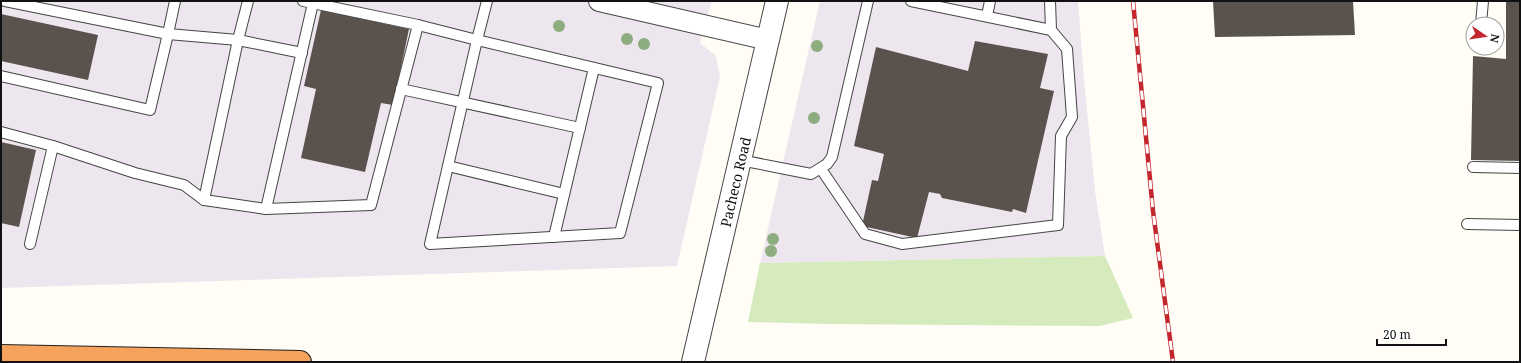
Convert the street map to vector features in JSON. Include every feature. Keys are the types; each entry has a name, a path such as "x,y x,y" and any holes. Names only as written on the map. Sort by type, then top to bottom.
{"highway":[{"path":"1,356 300,362"}],"street":[{"path":"599,1 647,6 768,40"},
{"name":"Pacheco Road","path":"693,362 777,1"}],"lane":[{"path":"5,1 168,34 238,40 302,53"},
{"path":"1,76 150,110 175,1"},
{"path":"204,200 238,40 248,1"},
{"path":"303,1 418,25 477,40 658,83 620,233 430,244 477,40 487,1"},
{"path":"740,160 811,174 827,164 832,157 868,1"},
{"path":"821,169 865,234 902,244 1058,225 1061,136 1072,117 1068,49 1051,30 932,3 911,1"},
{"path":"987,16 990,1"},
{"path":"1050,1 1051,30"},
{"path":"1482,16 1483,1"},
{"path":"266,208 313,3"},
{"path":"1,132 53,146 135,173 184,185 204,200 266,208 371,205 418,25"},
{"path":"554,237 594,68"},
{"path":"401,88 580,128"},
{"path":"30,244 53,146"},
{"path":"448,166 564,194"},
{"path":"1474,167 1520,168"},
{"path":"1467,224 1520,225"}],"shaded area":[{"path":"1,1 712,1 700,43 716,56 720,77 677,266 1,288"},
{"path":"820,1 1078,1 1095,191 1105,256 760,263"}],"green space":[{"path":"1105,256 1133,318 1100,326 748,322 760,263"}],"building":[{"path":"1213,1 1353,1 1355,35 1215,37"},
{"path":"1506,1 1520,1 1520,161 1471,160 1473,56 1506,59"},
{"path":"321,10 409,29 393,105 381,103 365,172 301,158 316,89 304,86"},
{"path":"1,14 98,35 88,80 1,61"},
{"path":"975,41 1048,54 1040,88 1054,91 1026,213 1013,209 1012,212 942,198 940,194 929,192 917,238 862,226 872,180 878,181 884,154 854,146 876,47 968,71"},
{"path":"1,142 36,150 19,227 1,223"}],"railway":[{"path":"1133,1 1153,211 1173,362"}]}
